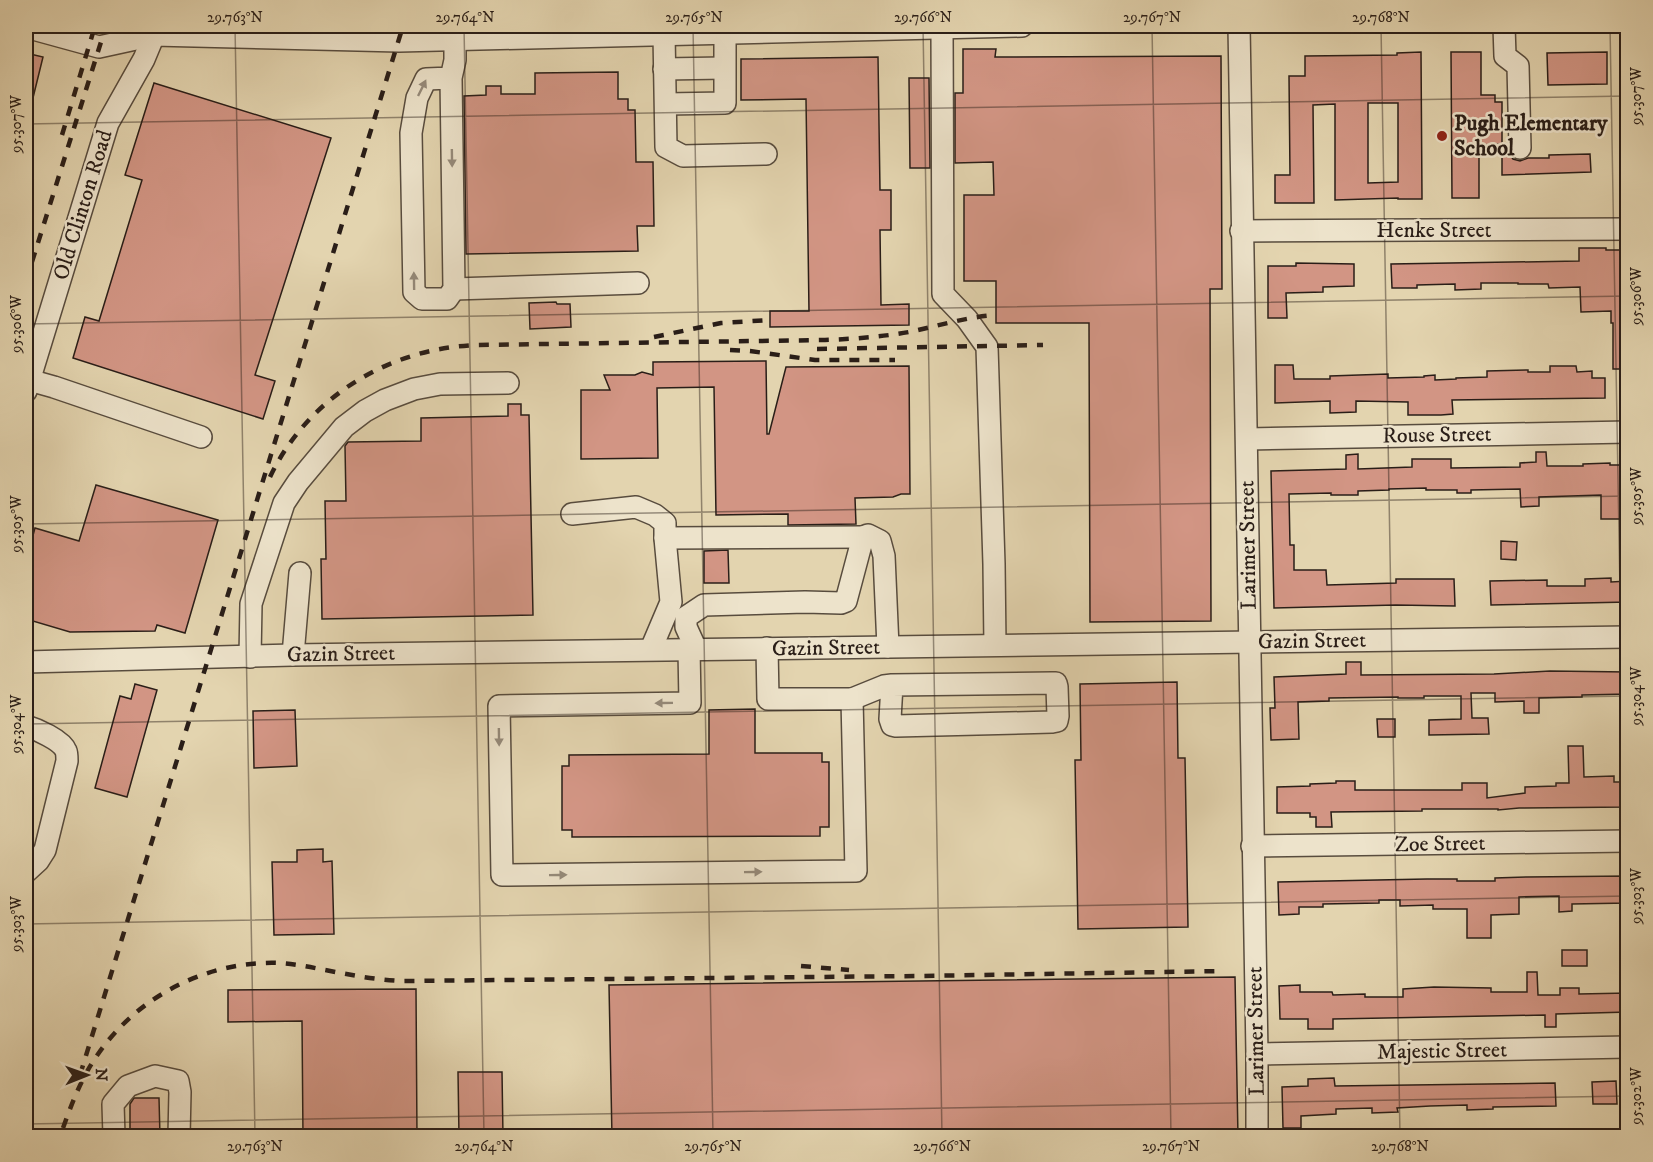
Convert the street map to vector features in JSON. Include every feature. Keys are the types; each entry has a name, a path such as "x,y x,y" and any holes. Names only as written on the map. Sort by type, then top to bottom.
{"street":[{"path":"541,26 571,35"},
{"path":"26,27 99,47 154,30 399,41 664,34 702,29 725,32 1022,26"},
{"name":"Larimer Street","path":"1239,26 1257,1137"},
{"path":"1504,26 1505,56 1518,66 1520,148"},
{"path":"930,27 943,294 967,318 987,347 995,645"},
{"name":"Old Clinton Road","path":"27,386 108,123 144,59 154,30"},
{"path":"666,104 725,102 725,32"},
{"path":"664,34 666,147 683,156 766,154"},
{"path":"451,78 426,79 417,98 411,133 414,292 422,299 447,299 454,289 451,78 455,60 455,40"},
{"path":"664,69 724,68"},
{"name":"Henke Street","path":"1241,231 1628,228"},
{"path":"454,289 638,283"},
{"path":"250,657 251,604 284,503 298,482 344,427 365,411 385,400 414,389 440,384 508,383"},
{"path":"27,386 65,391 201,437"},
{"name":"Rouse Street","path":"1246,439 1628,432"},
{"path":"572,514 636,507 646,510 665,524 671,602 651,649"},
{"path":"665,538 863,537 868,535 879,541 884,556 888,647"},
{"path":"852,699 856,871 502,875 499,706 690,703 693,649 686,627 686,617 705,605 841,603 846,601 863,537"},
{"path":"293,655 300,573"},
{"name":"Gazin Street","path":"26,662 651,649 1628,637"},
{"path":"767,648 768,699 852,699 892,685 1056,683 1058,716 1056,721 1052,722 897,726 892,724 890,718 892,685"},
{"path":"26,726 47,735 63,746 67,752 45,850 38,861 26,872"},
{"name":"Zoe Street","path":"1252,846 1628,841"},
{"name":"Majestic Street","path":"1257,1054 1628,1047"},
{"path":"114,1137 113,1104 128,1086 155,1076 178,1081 180,1092 179,1137"}],"building":[{"path":"963,49 996,49 995,57 1221,56 1222,289 1210,289 1211,621 1090,622 1089,323 996,323 996,281 964,281 964,195 994,195 993,162 955,163 955,93 963,93"},
{"path":"1421,52 1422,199 1335,200 1335,104 1313,105 1314,203 1275,203 1275,175 1290,175 1289,76 1305,76 1305,56 1397,55 1397,53","holes":["1368,103 1398,103 1398,182 1368,183"]},
{"path":"1451,52 1481,52 1481,95 1495,95 1495,102 1502,102 1502,144 1479,145 1479,198 1452,198"},
{"path":"1607,52 1607,84 1548,85 1547,53"},
{"path":"26,53 43,57 30,110 26,109"},
{"path":"878,57 880,190 891,190 891,230 880,230 881,305 909,304 909,325 770,327 770,311 809,311 806,99 741,100 741,59"},
{"path":"618,72 618,99 628,99 628,110 635,110 636,162 653,162 654,226 637,226 638,251 466,254 464,96 486,95 486,86 501,86 501,94 535,94 535,73"},
{"path":"909,78 929,78 930,168 910,168"},
{"path":"154,83 331,138 255,375 275,381 263,419 73,358 85,317 99,321 142,180 125,175"},
{"path":"1502,153 1509,153 1513,159 1520,161 1528,158 1549,158 1549,155 1590,154 1591,172 1502,175"},
{"path":"1579,248 1628,250 1628,369 1613,369 1611,311 1581,312 1580,287 1549,288 1548,284 1481,283 1481,289 1455,290 1455,284 1392,288 1391,264 1579,261"},
{"path":"1296,263 1354,264 1354,286 1323,287 1323,292 1286,293 1287,318 1268,318 1268,266 1296,266"},
{"path":"556,302 557,304 570,304 571,327 530,329 529,303"},
{"path":"766,361 767,434 769,434 786,367 909,366 910,494 855,498 856,524 788,525 788,514 716,515 714,387 657,388 658,458 581,459 581,390 610,390 604,375 635,375 642,372 653,375 653,362"},
{"path":"1275,365 1293,365 1294,379 1330,379 1330,376 1388,374 1388,378 1435,375 1435,380 1487,377 1487,371 1550,372 1550,366 1576,366 1577,372 1592,371 1592,378 1605,378 1605,398 1452,400 1453,414 1441,415 1408,415 1408,402 1356,401 1356,412 1330,413 1330,401 1275,403"},
{"path":"508,404 521,404 521,415 529,415 533,615 322,619 321,559 326,559 325,501 346,501 345,446 348,442 421,441 421,418 508,416"},
{"path":"1536,452 1546,452 1547,466 1610,463 1610,465 1628,465 1628,519 1601,519 1601,495 1539,497 1539,506 1521,507 1520,489 1471,490 1471,493 1457,493 1457,490 1426,490 1426,488 1358,491 1358,495 1289,494 1290,545 1294,545 1294,570 1326,570 1327,585 1396,583 1396,579 1454,579 1455,606 1274,608 1271,471 1346,469 1346,455 1358,454 1358,469 1412,467 1412,459 1451,459 1451,468 1520,467 1520,463 1536,462"},
{"path":"96,485 218,520 185,633 157,625 155,631 70,632 26,619 26,561 35,528 79,541"},
{"path":"1501,541 1517,542 1516,560 1501,559"},
{"path":"728,550 729,583 704,583 704,551"},
{"path":"1611,578 1611,582 1628,581 1628,602 1491,605 1490,581 1547,580 1547,586 1585,586 1585,579"},
{"path":"1346,662 1361,662 1361,675 1494,674 1550,671 1628,672 1628,694 1539,698 1539,713 1524,713 1524,701 1495,702 1495,693 1471,693 1472,718 1488,718 1489,734 1429,735 1429,720 1461,719 1461,696 1329,698 1329,701 1298,702 1299,739 1271,740 1270,708 1275,708 1274,677 1346,674"},
{"path":"1177,682 1178,758 1185,758 1188,927 1078,929 1075,760 1081,760 1080,684"},
{"path":"135,684 157,690 127,797 95,788 120,696 131,699"},
{"path":"755,709 755,753 822,753 822,762 829,762 829,827 820,827 820,836 572,837 572,830 562,830 562,766 569,766 569,755 709,754 709,710"},
{"path":"295,710 297,766 254,768 253,711"},
{"path":"1377,719 1395,719 1395,737 1378,737"},
{"path":"1568,746 1583,746 1584,777 1614,776 1614,782 1628,782 1628,807 1331,812 1332,827 1316,827 1316,817 1310,817 1310,813 1277,813 1277,787 1310,786 1310,784 1336,783 1336,781 1355,781 1355,790 1462,790 1462,783 1487,783 1487,798 1525,793 1525,787 1556,786 1556,783 1569,783"},
{"path":"323,849 323,862 332,861 334,934 274,935 272,862 297,862 297,850"},
{"path":"1628,876 1628,903 1572,904 1572,911 1559,912 1559,896 1519,897 1519,914 1491,915 1491,938 1467,938 1467,909 1433,909 1433,905 1400,906 1400,900 1379,900 1379,903 1323,904 1323,907 1299,907 1299,914 1279,915 1278,882 1427,879 1495,881 1495,878"},
{"path":"1562,950 1587,950 1587,966 1562,966"},
{"path":"1527,972 1537,972 1538,995 1560,995 1560,988 1579,988 1579,994 1628,993 1628,1012 1556,1014 1556,1027 1545,1027 1545,1015 1333,1019 1333,1029 1308,1029 1308,1019 1280,1019 1279,986 1300,985 1300,992 1332,992 1333,995 1365,994 1365,997 1403,997 1403,989 1434,987 1491,988 1491,992 1527,992"},
{"path":"1235,977 1238,1137 612,1137 609,985"},
{"path":"416,989 417,1137 303,1137 302,1021 228,1022 228,990"},
{"path":"458,1072 502,1072 503,1137 459,1137"},
{"path":"1334,1078 1335,1086 1555,1083 1556,1106 1493,1107 1493,1109 1467,1110 1467,1105 1430,1106 1397,1108 1398,1112 1372,1113 1372,1108 1336,1109 1336,1114 1301,1116 1301,1128 1283,1128 1282,1087 1308,1086 1308,1079"},
{"path":"1616,1081 1617,1104 1593,1104 1592,1082"},
{"path":"134,1098 159,1098 160,1137 130,1137 130,1104"}],"railway":[{"path":"62,135 95,26"},
{"path":"26,281 106,26"},
{"path":"80,1075 403,26"},
{"path":"270,477 286,448 306,423 329,401 355,382 383,367 444,348 477,345 846,339 898,334 996,315"},
{"path":"654,337 721,323 770,320"},
{"path":"817,349 1043,345"},
{"path":"730,350 815,360 895,360"},
{"path":"63,1128 77,1091 91,1065 112,1036 131,1017 176,986 226,968 253,964 291,964 383,980 402,981 1224,971"},
{"path":"801,966 849,970"}],"place":[{"name":"Pugh Elementary School","path":"1442,136"}]}
